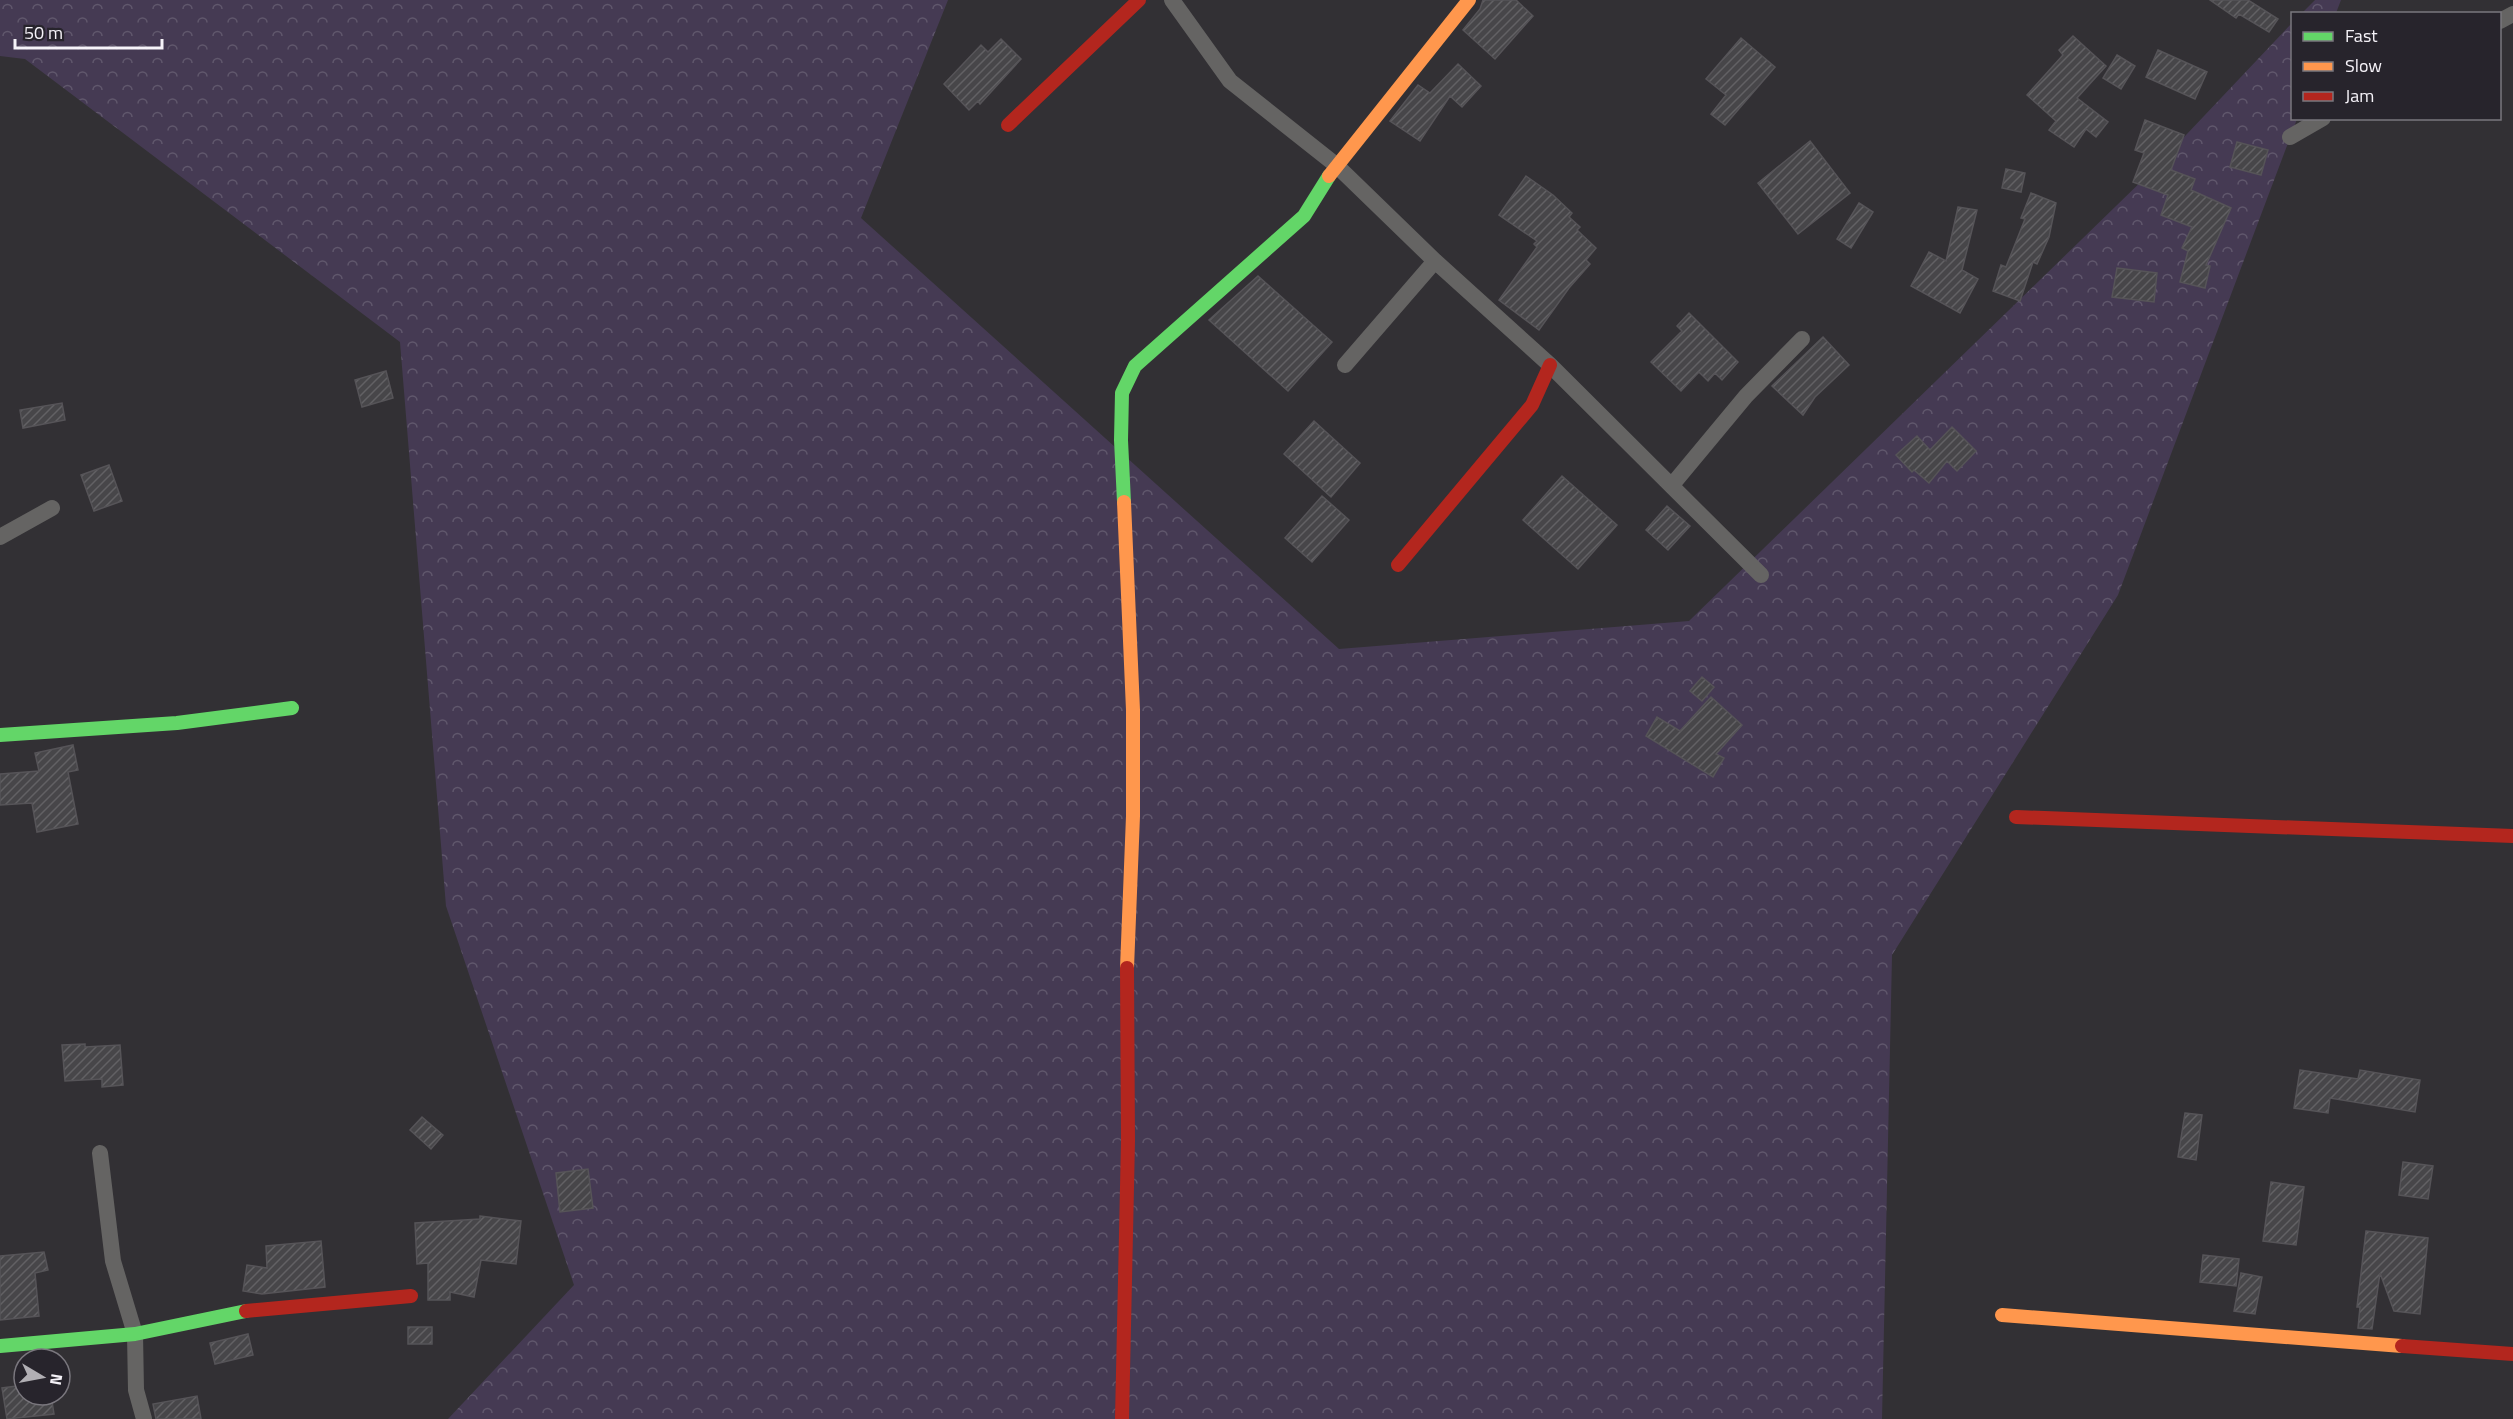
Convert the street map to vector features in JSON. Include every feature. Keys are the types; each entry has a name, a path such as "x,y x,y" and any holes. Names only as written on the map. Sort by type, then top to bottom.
{"street":[{"path":"1008,125 1139,0"},
{"path":"1172,0 1230,81 1336,165 1435,261 1550,365 1761,575"},
{"path":"1122,1419 1128,1141 1127,944 1133,816 1133,710 1121,440 1122,393 1135,366 1305,216 1336,165 1469,0"},
{"path":"2290,137 2320,120"},
{"path":"1345,365 1435,261"},
{"path":"1672,485 1746,396 1802,339"},
{"path":"1398,565 1532,405 1550,365"},
{"path":"0,537 52,508"},
{"path":"0,735 177,723 292,708"},
{"path":"2016,817 2513,836"},
{"path":"100,1154 113,1261 135,1334 136,1390 144,1419"},
{"path":"0,1346 135,1334 256,1309 411,1296"},
{"path":"2002,1315 2513,1354"}],"green space":[{"path":"0,0 948,0 861,218 1339,649 1689,621 2151,172 2291,24 2291,120 2297,120 2118,595 1892,955 1882,1419 448,1419 574,1285 446,906 400,342 25,59 0,56"},
{"path":"2315,0 2341,0 2336,12 2303,12"}],"building":[{"path":"1483,0 1516,0 1533,16 1495,59 1463,30 1480,9"},
{"path":"2210,0 2248,0 2278,19 2269,32 2239,14 2236,18"},
{"path":"2073,36 2106,66 2077,98 2108,122 2096,137 2086,129 2074,147 2049,130 2056,121 2027,95 2063,55 2059,50"},
{"path":"1741,38 1775,67 1725,125 1711,114 1726,95 1706,79"},
{"path":"1001,39 1021,59 980,104 978,101 969,110 944,84 981,45 988,52"},
{"path":"2158,50 2207,72 2195,99 2146,77"},
{"path":"2117,55 2135,66 2121,89 2103,78"},
{"path":"1458,64 1481,86 1462,107 1450,96 1420,141 1390,121 1418,85 1430,93"},
{"path":"2145,120 2184,135 2171,170 2195,179 2191,190 2231,208 2206,265 2210,266 2205,288 2180,282 2188,251 2182,248 2192,227 2161,215 2168,195 2133,182 2144,153 2135,150"},
{"path":"1810,141 1850,193 1798,234 1758,183"},
{"path":"2237,142 2268,150 2261,175 2230,167"},
{"path":"2006,169 2025,173 2021,192 2002,188"},
{"path":"1526,176 1553,195 1572,213 1569,217 1580,227 1577,230 1596,248 1586,260 1590,264 1569,288 1539,330 1499,300 1537,247 1534,244 1537,241 1499,215"},
{"path":"2031,193 2056,203 2049,237 2037,264 2033,262 2020,301 1993,291 2001,265 2006,267 2025,219 2021,218"},
{"path":"1859,203 1873,212 1851,248 1837,239"},
{"path":"1958,207 1977,210 1962,270 1978,279 1960,313 1911,286 1929,252 1946,261"},
{"path":"2117,268 2157,273 2154,302 2112,297"},
{"path":"1258,276 1332,342 1288,391 1209,320"},
{"path":"1689,313 1738,362 1722,380 1715,373 1708,381 1699,372 1681,391 1651,362 1682,331 1677,326"},
{"path":"1823,337 1849,365 1815,397 1803,415 1772,386"},
{"path":"386,371 393,398 362,407 355,380"},
{"path":"62,403 65,420 23,428 20,410"},
{"path":"1314,421 1360,463 1331,497 1284,454"},
{"path":"1952,427 1976,451 1957,471 1947,461 1929,483 1914,470 1912,472 1896,455 1917,436 1930,450"},
{"path":"109,465 122,501 94,511 81,475"},
{"path":"1562,476 1617,525 1578,569 1523,520"},
{"path":"1322,496 1349,520 1312,562 1285,538"},
{"path":"1667,506 1690,526 1668,550 1646,530"},
{"path":"1702,677 1714,687 1702,701 1690,691"},
{"path":"1711,697 1742,725 1716,754 1724,758 1713,777 1646,736 1657,717 1680,731"},
{"path":"73,745 78,770 68,772 78,824 37,832 32,803 0,805 0,774 39,771 35,753"},
{"path":"85,1044 85,1047 120,1045 123,1085 102,1087 102,1079 65,1081 62,1045"},
{"path":"2300,1070 2358,1079 2360,1070 2420,1080 2415,1112 2330,1098 2328,1113 2294,1108"},
{"path":"2185,1113 2202,1115 2196,1160 2178,1157"},
{"path":"422,1117 443,1135 431,1149 410,1130"},
{"path":"2403,1162 2433,1166 2428,1199 2399,1195"},
{"path":"588,1169 593,1208 560,1212 556,1173"},
{"path":"2271,1182 2304,1187 2296,1245 2263,1241"},
{"path":"480,1216 521,1221 516,1264 481,1260 474,1297 450,1292 450,1300 428,1300 428,1263 417,1264 415,1223 480,1219"},
{"path":"2366,1231 2428,1238 2420,1314 2394,1311 2380,1273 2372,1329 2358,1328 2360,1307 2357,1307"},
{"path":"321,1241 325,1287 262,1294 243,1291 247,1265 267,1268 266,1246"},
{"path":"44,1252 48,1270 35,1273 39,1316 0,1320 0,1256"},
{"path":"2203,1255 2239,1259 2236,1286 2200,1282"},
{"path":"2241,1273 2262,1277 2255,1314 2234,1311"},
{"path":"408,1327 432,1327 432,1344 408,1344"},
{"path":"248,1334 253,1355 215,1364 210,1343"},
{"path":"12,1387 12,1407 53,1407 54,1414 7,1419 2,1388"},
{"path":"197,1396 201,1419 156,1419 153,1404"}],"traffic: fast":[{"path":"1124,502 1121,440 1122,393 1135,366 1304,216 1329,176"},
{"path":"0,735 177,723 292,708"},
{"path":"0,1346 135,1334 246,1311"}],"traffic: slow":[{"path":"1329,176 1469,0"},
{"path":"1124,502 1133,710 1133,816 1127,968"},
{"path":"2002,1315 2402,1346"}],"traffic: jam":[{"path":"1008,125 1139,0"},
{"path":"1398,565 1532,405 1550,365"},
{"path":"2016,817 2513,836"},
{"path":"1122,1419 1128,1141 1127,968"},
{"path":"246,1311 411,1296"},
{"path":"2402,1346 2513,1354"}]}
